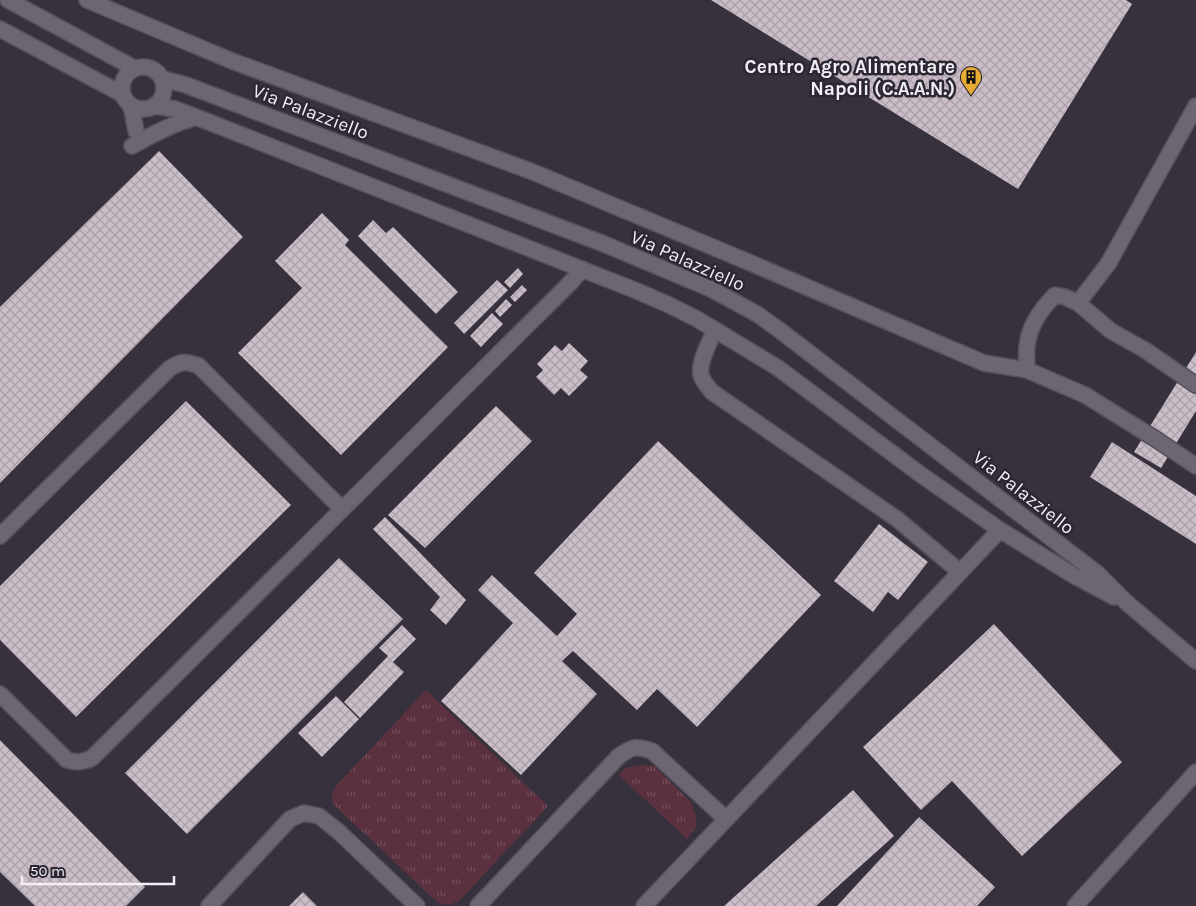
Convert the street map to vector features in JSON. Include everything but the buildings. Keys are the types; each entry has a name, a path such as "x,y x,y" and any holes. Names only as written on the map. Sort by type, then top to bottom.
{"street":[{"path":"8,0 134,68"},
{"path":"87,0 232,61 533,172 984,363 1027,370 1085,395 1196,466"},
{"name":"Via Palazziello","path":"0,29 137,103 175,109 582,269 667,304 697,319 778,368 920,474 1000,530 1073,575 1127,603"},
{"path":"141,66 153,69 163,78 164,94 160,101 137,103 122,86 123,79 128,72 141,66"},
{"name":"Via Palazziello","path":"163,78 186,85 595,241 711,289 757,314 1098,574 1127,603 1196,661"},
{"path":"1078,303 1108,264 1196,106"},
{"path":"132,146 152,134 175,124 196,118"},
{"path":"0,694 67,760 76,762 92,758 566,288 582,269"},
{"path":"1027,370 1027,345 1034,323 1044,305 1054,295 1066,297 1078,303 1111,331 1145,350 1194,384"},
{"path":"715,330 701,364 700,374 712,392 897,519 960,572"},
{"path":"0,536 170,368 180,362 190,362 199,366 342,509"},
{"path":"644,906 1000,530"},
{"path":"478,906 619,756 630,749 640,747 652,751 726,819"},
{"path":"1075,906 1196,772"},
{"path":"209,906 290,819 304,813 319,816 339,832 417,906"}],"green space":[{"path":"426,690 548,806 459,901 449,905 438,903 333,804 332,793 337,785"},
{"path":"641,765 654,766 691,802 696,816 696,827 687,839 619,775 626,768"}],"place":[{"name":"Centro Agro Alimentare Napoli (C.A.A.N.)","path":"971,96"}]}
